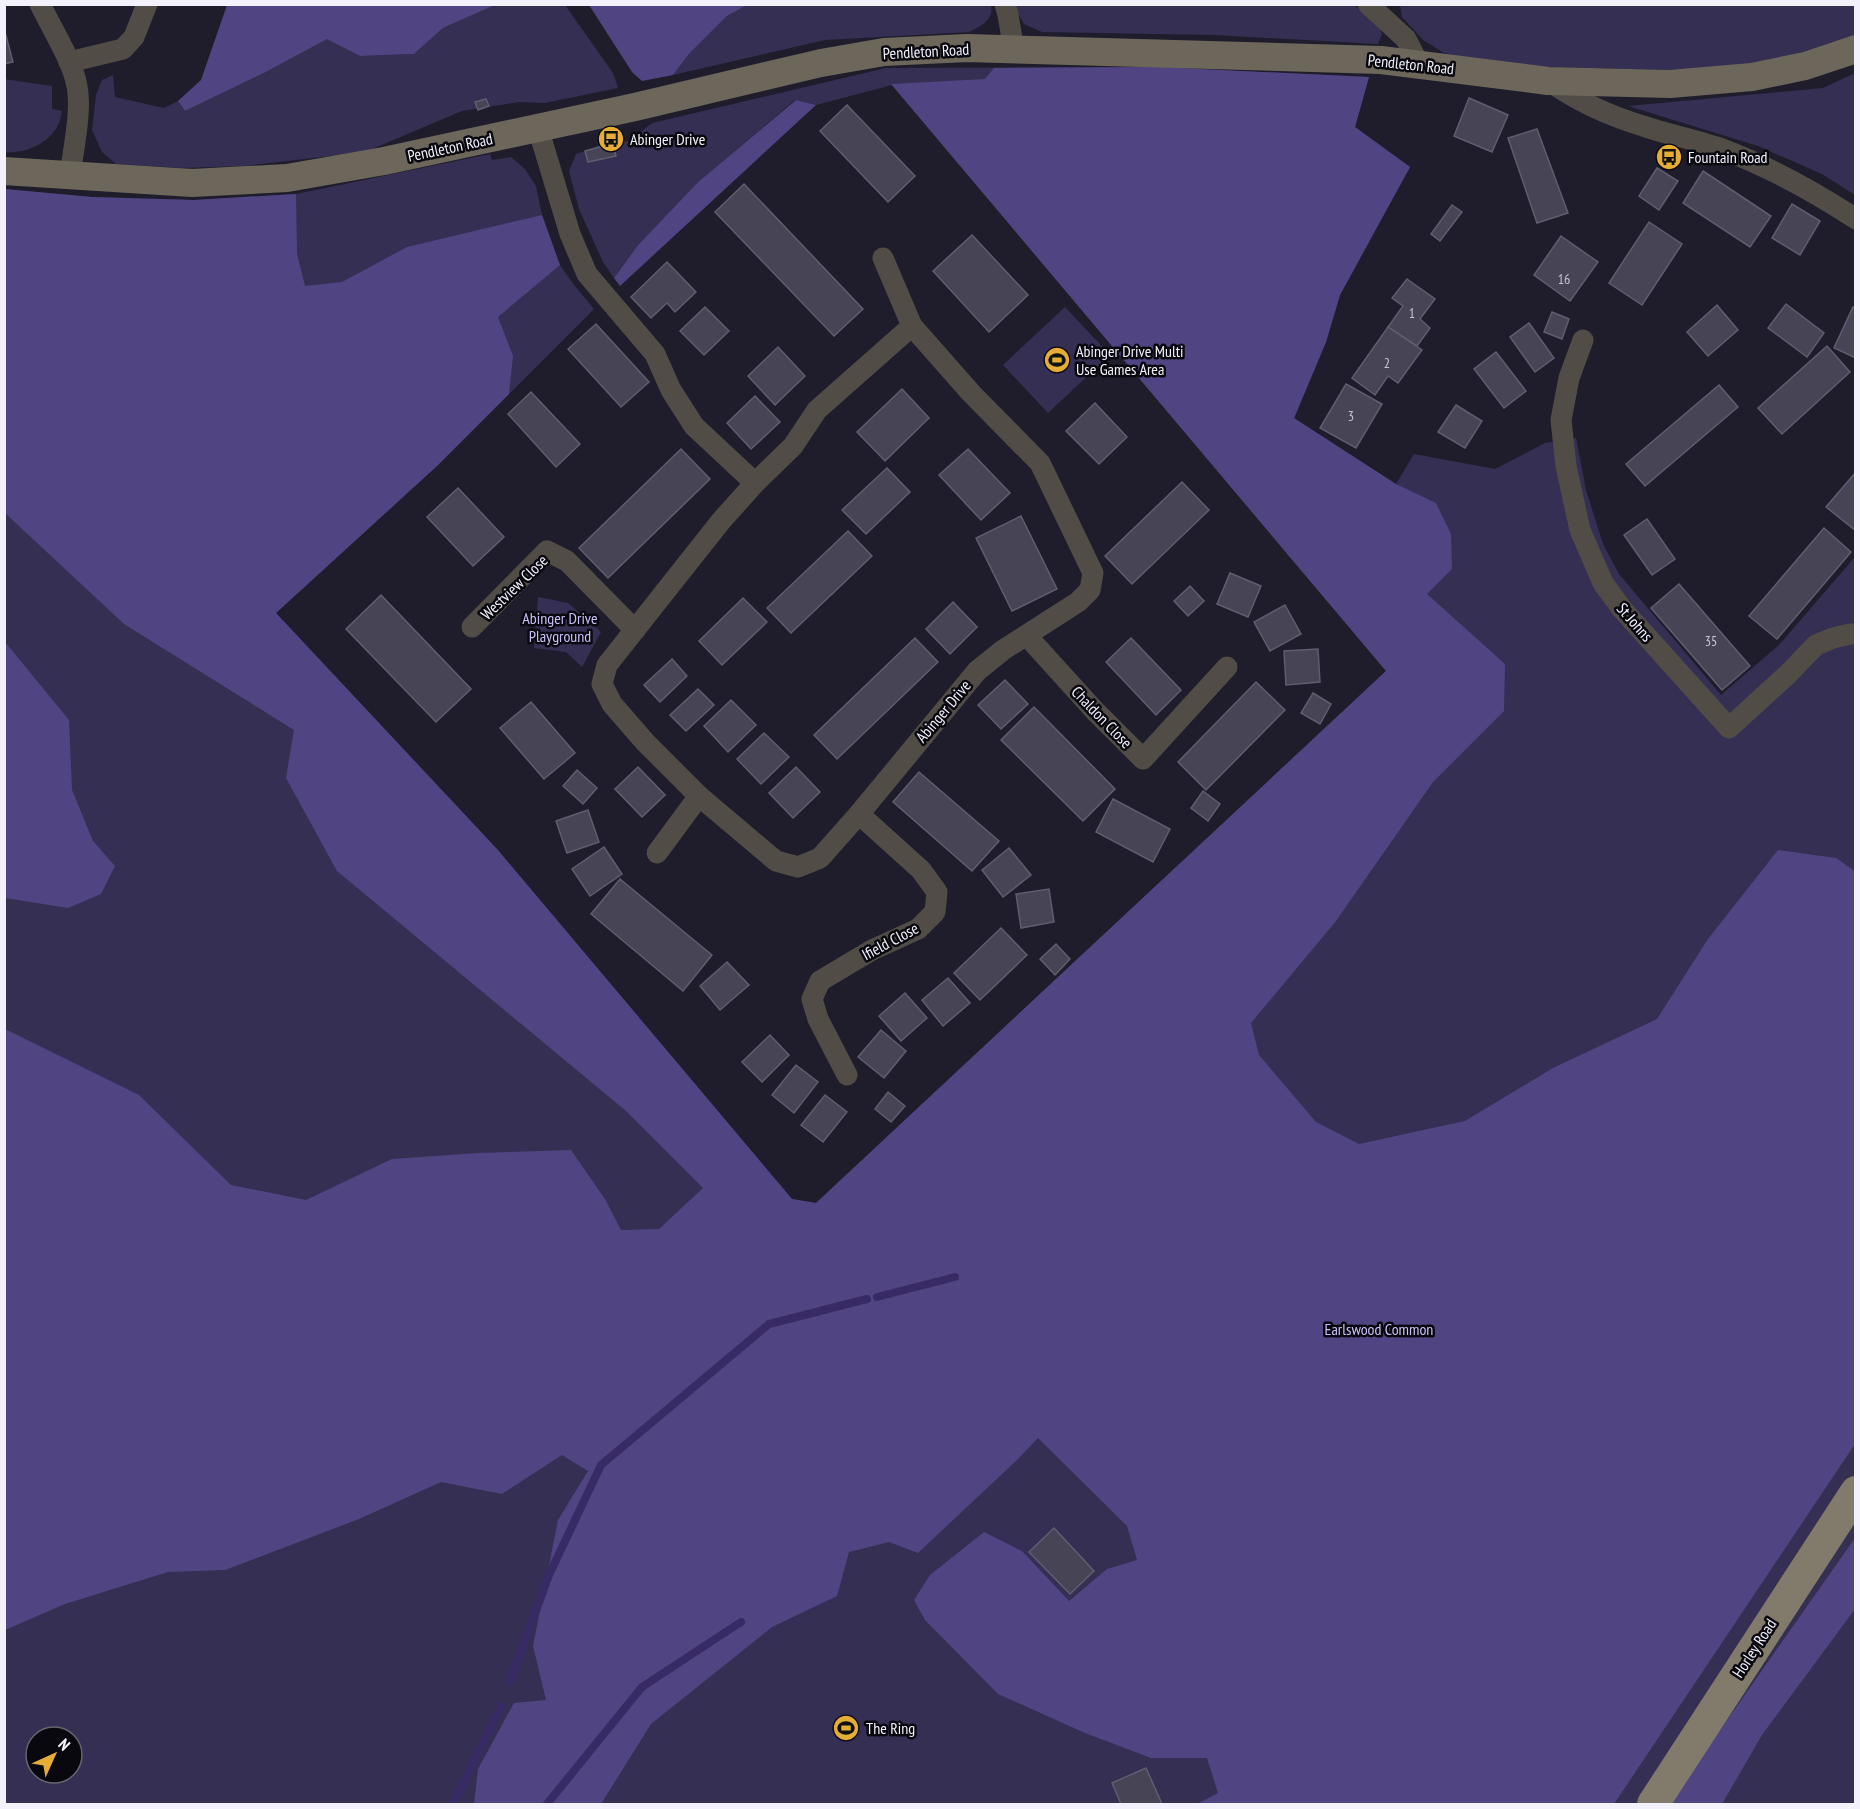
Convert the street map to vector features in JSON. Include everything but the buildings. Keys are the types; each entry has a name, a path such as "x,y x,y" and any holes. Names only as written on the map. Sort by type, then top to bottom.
{"main road":[{"name":"Horley Road","path":"1653,1804 1856,1492"}],"street":[{"path":"40,4 69,62 77,86 78,108 70,176"},
{"path":"69,62 123,49 134,37 147,4"},
{"path":"1005,4 1014,50"},
{"path":"1368,4 1406,39 1419,64"},
{"name":"Pendleton Road","path":"4,171 192,183 287,178 384,161 635,107 821,63 884,52 967,48 1336,58 1419,64 1548,81 1670,84 1752,77 1805,66 1856,49"},
{"path":"1548,81 1566,93 1606,113 1721,149 1779,173 1815,192 1856,219"},
{"path":"538,128 570,234 587,274 655,354 671,390 694,426 755,483"},
{"path":"883,258 912,326"},
{"name":"Abinger Drive","path":"912,326 970,393 1040,463 1093,573 1090,590 1078,602 1003,650 977,671 820,858 798,867 776,861 699,796 645,742 612,704 602,684 607,665 721,521 755,483 793,446 817,410 912,326"},
{"name":"St Johns","path":"1583,340 1569,378 1561,420 1566,466 1580,530 1603,583 1622,609 1729,728 1816,645 1833,638 1856,634"},
{"name":"Westview Close","path":"472,627 547,551 567,561 635,630"},
{"name":"Chaldon Close","path":"1027,636 1095,711 1143,759 1227,668"},
{"path":"657,853 699,796"},
{"name":"Ifield Close","path":"847,1076 818,1019 812,999 820,981 872,950 918,929 935,912 937,892 921,870 859,814"}],"green space":[{"path":"227,4 495,5 443,28 414,54 360,56 327,39 264,73 185,111 178,101 201,80"},
{"path":"495,5 565,5 613,73 618,88 545,103 519,102 462,111 365,152 244,166 182,168 116,164 102,152 92,130 96,95 102,80 113,75 115,97 164,108 178,101 185,111 264,73 327,38 360,56 414,54 443,28"},
{"path":"589,5 747,5 727,16 689,54 673,75 642,81 632,72"},
{"path":"747,5 991,5 991,15 986,22 969,32 825,40 673,75 689,54 727,16"},
{"path":"1013,5 1354,5 1378,24 1382,34 1378,44 1214,35 1042,32 1024,24"},
{"path":"1400,5 1855,5 1855,35 1802,52 1746,66 1671,70 1549,67 1469,61 1444,53 1423,40 1402,17"},
{"name":"Earlswood Common","path":"1157,67 1369,77 1355,127 1410,167 1340,295 1326,342 1294,419 1396,484 1414,454 1495,469 1545,443 1576,438 1586,490 1603,544 1619,574 1721,695 1779,645 1855,557 1855,1804 5,1804 4,189 92,197 194,200 296,194 490,154 492,160 511,157 525,169 536,186 542,215 560,265 594,309 437,466 276,613 497,849 792,1199 816,1203 1386,671 892,85 816,105 795,100 698,182 638,245 614,278 603,262 579,209 569,171 576,154 613,143 629,141 652,123 886,68"},
{"name":"Earlswood Common","path":"1157,67 1369,77 1355,127 1410,167 1340,295 1326,342 1294,418 1396,484 1436,503 1451,534 1452,569 1427,594 1505,664 1504,711 1433,782 1336,921 1251,1023 1259,1055 1316,1122 1359,1144 1465,1121 1553,1068 1657,1019 1708,939 1778,850 1836,858 1856,872 1855,1444 1614,1804 1197,1804 1218,1793 1207,1758 1151,1758 1085,1733 998,1694 925,1620 914,1600 930,1575 984,1532 1022,1551 1069,1601 1107,1569 1137,1560 1127,1526 1038,1438 918,1553 889,1542 849,1552 837,1596 772,1627 651,1724 601,1804 474,1804 478,1769 514,1703 546,1700 533,1646 558,1520 588,1471 562,1455 502,1494 441,1482 359,1519 225,1570 168,1572 65,1604 5,1630 5,1029 139,1095 231,1185 306,1200 392,1159 571,1150 605,1199 621,1230 659,1229 703,1188 626,1111 337,871 286,778 294,730 124,624 5,513 5,189 92,197 194,200 296,194 297,254 305,286 342,282 407,247 542,215 560,265 498,317 513,356 509,394 437,466 276,613 497,849 792,1199 816,1203 1386,671 891,84 985,79 994,68"},
{"path":"1855,73 1855,195 1822,174 1758,146 1628,106 1823,88"},
{"path":"4,79 52,86 52,109 62,111 58,125 49,138 28,149 5,152"},
{"path":"796,100 816,105 620,286 614,278 638,245 698,182"},
{"name":"Abinger Drive Multi Use Games Area","path":"1065,307 1110,355 1048,413 1003,365"},
{"name":"Abinger Drive Playground","path":"538,597 568,603 601,632 582,667 566,652 534,648"},
{"path":"5,642 69,720 72,790 93,841 115,866 101,894 68,908 5,898"},
{"path":"1855,1538 1855,1609 1762,1735 1722,1804 1668,1804"}],"waterway":[{"path":"877,1297 955,1277"},
{"path":"510,1681 549,1575 601,1465 769,1324 867,1299"},
{"path":"547,1804 642,1687 741,1622"},
{"path":"453,1804 501,1706"}],"place":[{"name":"Abinger Drive","path":"611,139"},
{"name":"Fountain Road","path":"1669,157"},
{"name":"Abinger Drive Multi Use Games Area","path":"1057,360"},
{"name":"The Ring","path":"846,1728"}]}
